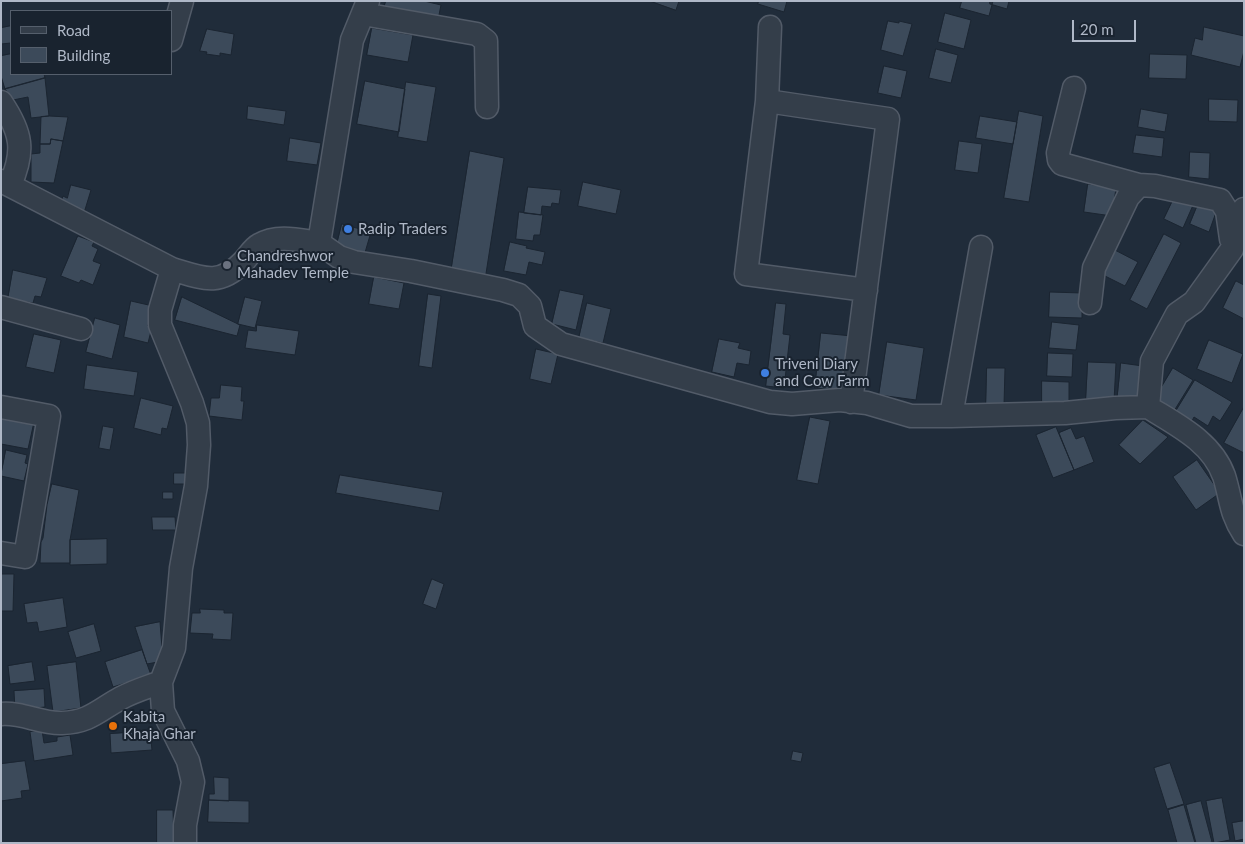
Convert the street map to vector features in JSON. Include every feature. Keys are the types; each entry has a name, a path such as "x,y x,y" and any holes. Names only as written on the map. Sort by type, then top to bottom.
{"street":[{"path":"172,36 182,1"},
{"path":"319,243 352,40 366,7 477,34 486,41 487,107"},
{"path":"770,27 767,102 746,274 866,290"},
{"path":"1074,88 1058,153 1062,164 1139,186 1155,186 1220,200 1227,211 1232,250"},
{"path":"1,102 16,128 21,145 17,171 6,183 172,269 200,277 216,279 233,273 257,246 272,240 288,238 319,243 339,257 354,262 448,278 519,295 530,306 535,326 560,344 770,402 792,404 840,400 866,403 911,416 1065,413 1148,407 1180,427 1204,445 1216,458 1224,476 1230,505 1237,525 1244,534"},
{"path":"767,102 888,119 851,402"},
{"path":"1090,303 1094,268 1128,198 1139,186"},
{"path":"1148,407 1152,360 1177,314 1194,302 1232,250 1244,209"},
{"path":"951,416 981,247"},
{"path":"172,269 160,310 160,325 192,403 198,423 199,444 196,486 181,568 174,648 161,682 163,711 188,761 193,782 185,825 185,843"},
{"path":"1,307 82,328"},
{"path":"1,407 49,416 26,557 1,553"},
{"path":"1,714 26,716 46,722 78,721 95,715 121,698 161,682"}],"building":[{"path":"386,1 424,1 441,5 438,20 384,8"},
{"path":"650,1 679,1 676,10"},
{"path":"759,1 787,1 784,12 758,4"},
{"path":"962,1 993,1 989,16 960,8"},
{"path":"990,1 1009,1 1007,9 990,4"},
{"path":"945,13 971,20 964,49 938,42"},
{"path":"888,21 912,24 903,56 881,50"},
{"path":"10,26 10,43 1,44 1,28"},
{"path":"1204,27 1244,36 1244,51 1240,67 1191,55 1195,38 1202,40"},
{"path":"372,28 413,35 408,62 367,55"},
{"path":"207,29 234,34 231,55 220,53 220,56 200,51"},
{"path":"936,49 958,55 951,83 929,78"},
{"path":"10,54 10,75 44,75 45,78 5,89 1,76 1,56"},
{"path":"1150,54 1187,55 1186,79 1149,78"},
{"path":"884,66 907,71 901,98 878,93"},
{"path":"45,78 49,116 31,118 28,97 13,100 5,89"},
{"path":"365,81 405,89 399,132 357,124"},
{"path":"406,82 436,87 427,142 398,137"},
{"path":"1209,99 1238,100 1237,122 1209,121"},
{"path":"248,106 286,111 284,125 247,119"},
{"path":"1141,109 1168,114 1165,132 1138,127"},
{"path":"1019,111 1043,116 1029,202 1004,198"},
{"path":"980,116 1017,122 1013,144 976,138"},
{"path":"41,117 68,117 63,141 51,139 50,144 40,144"},
{"path":"1136,135 1164,138 1162,157 1133,153"},
{"path":"290,138 321,143 317,165 287,161"},
{"path":"51,139 63,141 54,183 31,182 31,154 40,153 40,144 50,144"},
{"path":"959,141 982,144 978,173 955,170"},
{"path":"470,151 504,158 485,280 451,272"},
{"path":"1190,152 1210,153 1209,179 1189,177"},
{"path":"583,182 621,190 616,214 578,206"},
{"path":"1088,184 1116,188 1112,216 1084,212"},
{"path":"71,185 91,190 84,213 61,202 63,196 67,198"},
{"path":"528,187 561,190 559,204 552,203 551,207 542,206 541,215 524,213"},
{"path":"1176,194 1194,203 1183,228 1164,219"},
{"path":"1201,197 1219,204 1209,232 1190,224"},
{"path":"519,212 543,215 540,235 534,235 533,241 516,239"},
{"path":"342,224 371,232 364,256 336,248"},
{"path":"1164,234 1181,243 1147,309 1130,300"},
{"path":"78,236 94,242 92,246 98,249 93,261 101,264 93,285 81,280 79,283 61,276"},
{"path":"510,242 545,252 542,265 529,262 526,275 504,271"},
{"path":"1113,249 1138,262 1125,286 1101,274"},
{"path":"13,270 47,278 41,297 35,296 33,303 8,299"},
{"path":"374,277 404,283 399,309 369,304"},
{"path":"1236,281 1244,285 1244,319 1223,308"},
{"path":"560,290 584,295 576,330 552,324"},
{"path":"1050,292 1082,293 1082,318 1049,317"},
{"path":"428,294 441,296 432,368 419,366"},
{"path":"182,297 240,325 237,336 175,320"},
{"path":"245,297 262,301 255,328 238,324"},
{"path":"131,301 153,306 148,326 152,327 148,343 124,337"},
{"path":"587,303 611,309 603,343 579,338"},
{"path":"776,303 786,304 783,334 790,335 784,388 766,386"},
{"path":"95,318 120,325 112,359 86,352"},
{"path":"1052,322 1079,325 1076,350 1049,348"},
{"path":"257,325 299,331 295,355 245,348 248,330 256,331"},
{"path":"821,333 852,336 846,391 815,388"},
{"path":"34,334 61,340 54,373 26,367"},
{"path":"719,339 740,343 738,348 751,351 749,365 737,363 734,377 712,372"},
{"path":"1209,340 1243,354 1232,383 1197,369"},
{"path":"887,342 924,348 916,400 879,395"},
{"path":"536,349 558,354 551,384 530,379"},
{"path":"1048,353 1073,354 1072,377 1047,376"},
{"path":"1088,362 1116,363 1114,401 1086,399"},
{"path":"1121,363 1143,366 1139,404 1117,402"},
{"path":"87,365 138,372 134,396 84,389"},
{"path":"987,368 1005,368 1004,405 986,405"},
{"path":"1173,368 1193,380 1174,411 1154,400"},
{"path":"1195,380 1232,402 1220,421 1213,416 1208,426 1194,417 1192,421 1176,411"},
{"path":"1042,381 1069,382 1069,409 1042,408"},
{"path":"221,385 242,387 241,401 244,401 242,420 209,416 211,398 219,398"},
{"path":"141,398 173,406 167,429 162,428 161,435 134,428"},
{"path":"1244,407 1244,453 1224,443"},
{"path":"1,416 34,422 28,449 1,444"},
{"path":"810,417 830,421 818,484 797,480"},
{"path":"1143,420 1168,437 1140,464 1119,445"},
{"path":"103,426 114,428 110,450 99,448"},
{"path":"1056,427 1074,470 1053,478 1036,435"},
{"path":"1071,428 1076,439 1084,436 1094,462 1074,470 1059,433"},
{"path":"6,450 27,455 25,463 28,464 24,481 1,476"},
{"path":"1197,460 1220,493 1196,510 1173,477"},
{"path":"174,473 187,473 187,484 174,484"},
{"path":"340,475 443,492 439,511 336,493"},
{"path":"52,484 79,490 70,540 70,563 40,563 41,542"},
{"path":"163,492 173,492 173,499 163,499"},
{"path":"152,517 175,517 176,530 153,530"},
{"path":"107,539 107,564 70,565 70,540"},
{"path":"1,574 14,574 13,611 1,611"},
{"path":"432,579 444,584 436,609 423,604"},
{"path":"63,598 67,627 39,632 37,622 27,623 24,604"},
{"path":"200,609 224,610 224,613 233,613 231,640 212,639 213,634 190,633 192,613 200,613"},
{"path":"160,622 163,661 147,664 135,627"},
{"path":"94,624 101,651 76,658 68,632"},
{"path":"142,650 151,675 113,687 105,662"},
{"path":"32,662 35,681 10,684 8,666"},
{"path":"76,662 81,708 53,712 47,666"},
{"path":"44,689 45,707 15,710 14,691"},
{"path":"42,730 44,743 57,741 57,737 70,735 73,755 34,761 30,732"},
{"path":"150,731 152,750 111,753 110,734"},
{"path":"793,751 803,753 801,762 791,760"},
{"path":"25,761 30,790 21,791 22,798 1,801 1,764"},
{"path":"1170,763 1184,804 1167,809 1154,768"},
{"path":"214,777 229,778 229,801 209,800 209,794 214,794"},
{"path":"1222,798 1230,840 1214,843 1206,801"},
{"path":"209,800 249,801 249,823 208,822"},
{"path":"1201,801 1212,842 1208,843 1196,843 1186,805"},
{"path":"1184,805 1195,843 1177,843 1168,810"},
{"path":"157,810 173,810 174,843 157,843"},
{"path":"1244,821 1244,839 1235,841 1232,823"}],"place":[{"name":"Radip Traders","path":"348,229"},
{"name":"Chandreshwor Mahadev Temple","path":"227,265"},
{"name":"Triveni Diary and Cow Farm","path":"765,373"},
{"name":"Kabita Khaja Ghar","path":"113,726"}]}
